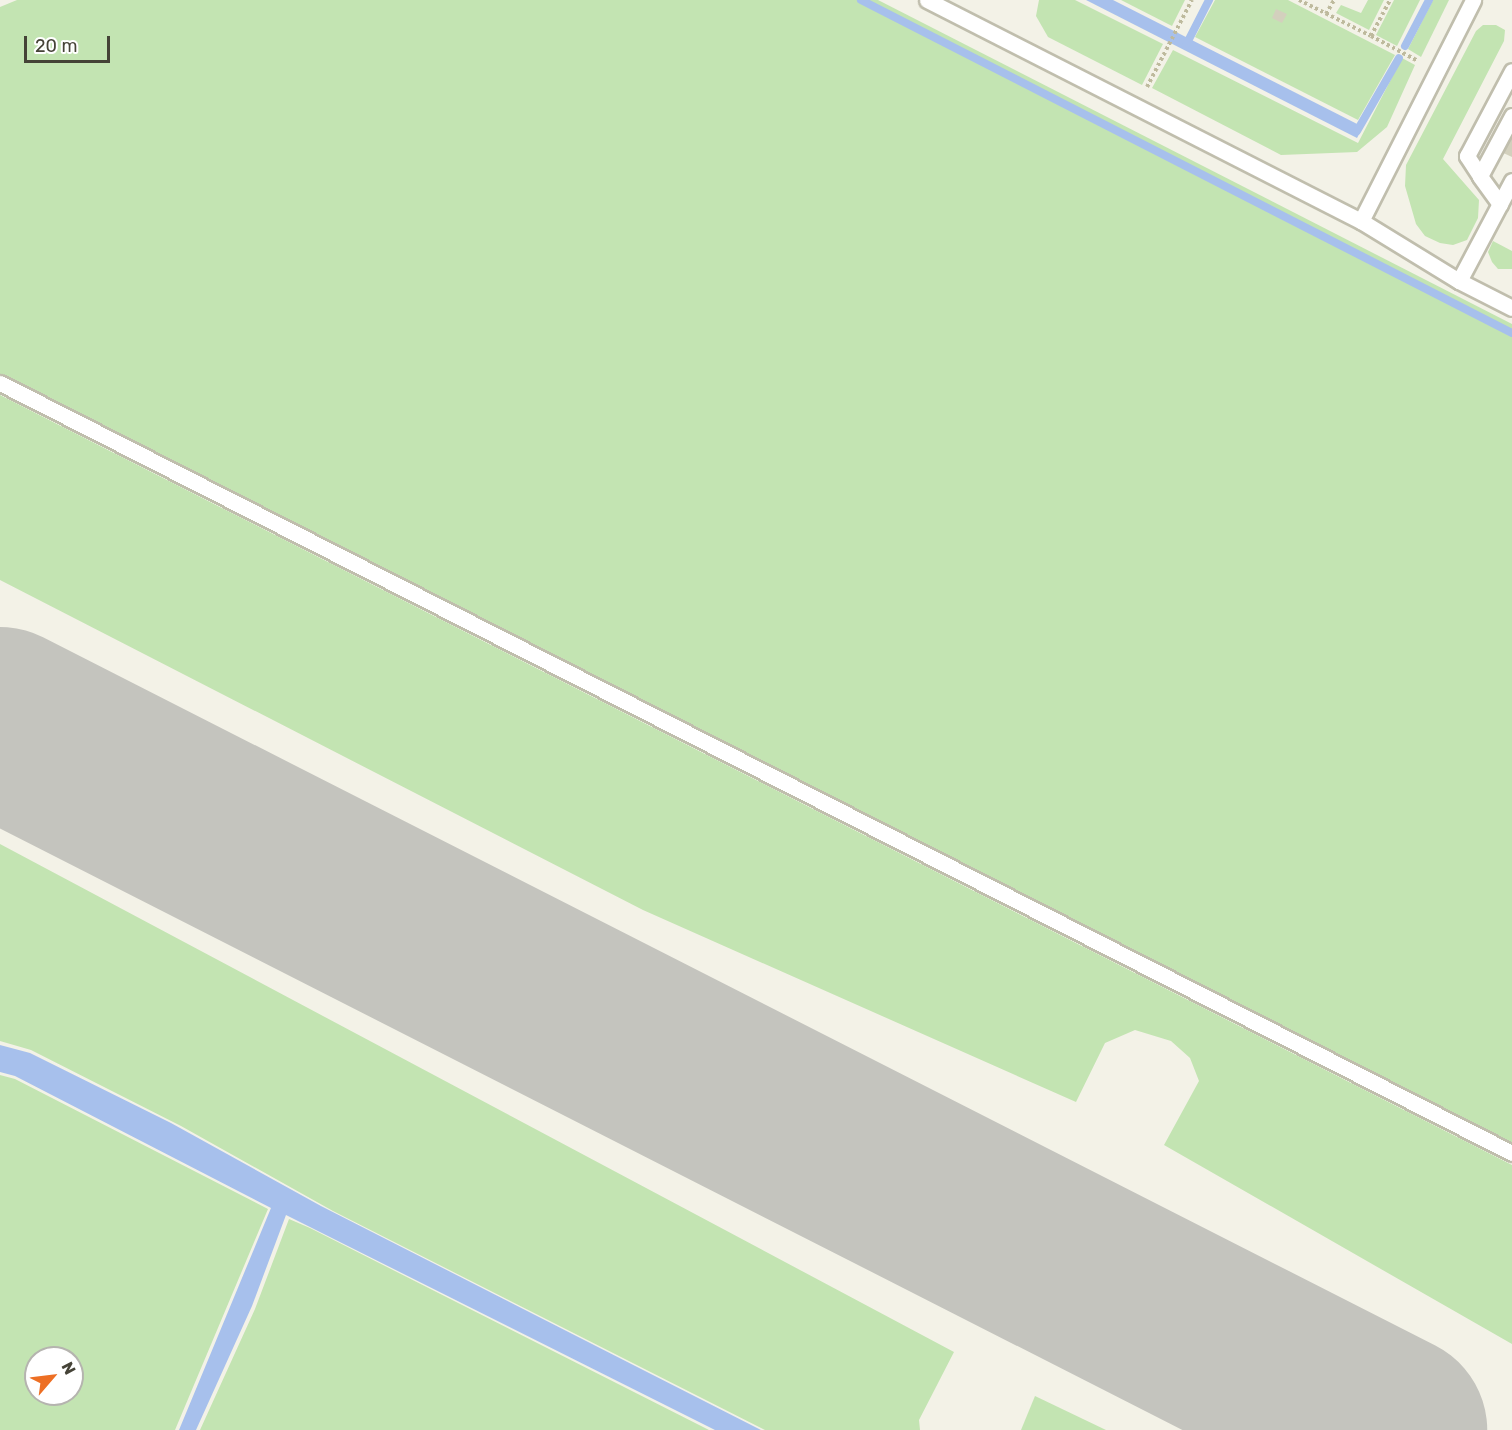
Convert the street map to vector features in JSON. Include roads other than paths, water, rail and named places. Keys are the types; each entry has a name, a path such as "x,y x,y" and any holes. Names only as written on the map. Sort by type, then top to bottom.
{"lane":[{"path":"927,0 1361,221 1460,281 1512,308"},
{"path":"1361,221 1473,0"},
{"path":"1500,204 1467,156 1512,71"},
{"path":"1480,176 1512,116"},
{"path":"1460,281 1512,181"},
{"path":"0,383 1512,1153"}],"water":[{"path":"1086,0 1113,0 1363,127 1357,138"},
{"path":"0,1045 30,1053 171,1123 321,1206 761,1430 715,1430 286,1215 252,1306 196,1430 179,1430 271,1208 15,1076 0,1072"}],"waterway":[{"path":"861,0 1512,333"},
{"path":"1186,45 1209,0"},
{"path":"1405,46 1429,0"},
{"path":"1357,131 1399,58"}]}
